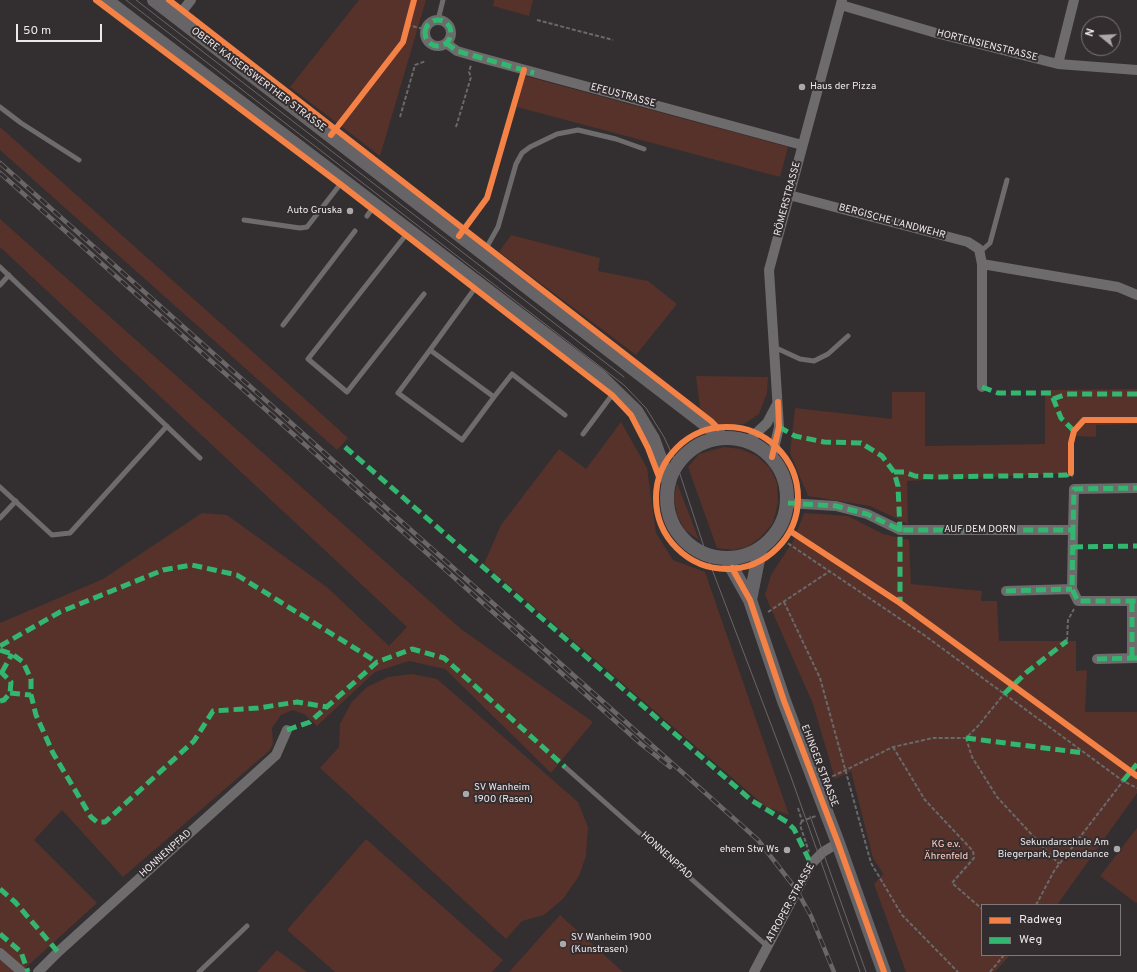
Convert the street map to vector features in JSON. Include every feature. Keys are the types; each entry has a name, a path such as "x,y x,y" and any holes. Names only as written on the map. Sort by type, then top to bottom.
{"street":[{"path":"106,0 241,105 410,230 616,390 636,411 653,439 669,483"},
{"name":"OBERE KAISERSWERTHER STRASSE","path":"154,0 723,438"},
{"path":"177,18 191,0"},
{"path":"1058,64 1074,0"},
{"name":"HORTENSIENSTRASSE","path":"842,2 936,33 1058,64 1137,70"},
{"name":"RÖMERSTRASSE","path":"772,457 778,427 778,402 769,270 842,2"},
{"path":"425,29 430,23 438,20 446,24 450,31 450,35 446,43"},
{"name":"EFEUSTRASSE","path":"425,29 425,38 431,44 439,46 446,43 457,51 474,56 802,145"},
{"name":"BERGISCHE LANDWEHR","path":"789,195 968,242 979,249 979,252"},
{"path":"979,252 982,264 982,387"},
{"path":"982,264 1118,287 1137,294"},
{"path":"748,441 767,423 778,402"},
{"path":"723,438 748,441 761,448 772,457 781,471 787,486 788,503 782,524 773,539 760,550 744,557 727,559 707,556 691,547 679,535 670,519 667,501 669,483 677,465 692,449 707,441 723,438"},
{"path":"1097,659 1134,658 1134,602 1078,601 1072,589 1074,488 1137,488"},
{"name":"AUF DEM DORN","path":"788,503 836,506 867,514 900,530 1073,530"},
{"name":"EHINGER STRASSE","path":"750,600 753,575 760,550"},
{"name":"EHINGER STRASSE","path":"727,559 750,600 784,701 838,843 884,972"},
{"path":"1006,591 1072,589"},
{"name":"HONNENPFAD","path":"38,972 63,946 276,756 287,730"},
{"name":"ATROPER STRASSE","path":"754,972 796,889 813,862 823,852 838,843"},
{"path":"0,952 22,972"}],"lane":[{"path":"438,20 443,0"},
{"path":"0,107 21,123 79,160"},
{"path":"483,253 498,227 516,164 522,153 530,147 557,134 578,130 616,139 644,149"},
{"path":"244,220 300,228 307,227 343,180"},
{"path":"979,252 990,243 1007,180"},
{"path":"367,216 375,204"},
{"path":"410,230 308,359 347,392 424,294"},
{"path":"283,325 355,231"},
{"path":"0,267 200,458"},
{"path":"0,285 9,275"},
{"path":"478,283 398,393 462,440 512,374 565,415"},
{"path":"774,347 800,359 814,361 828,354 848,336"},
{"path":"430,350 494,397"},
{"path":"583,434 616,390"},
{"path":"0,487 52,535 70,533 167,426"},
{"path":"0,518 16,501"},
{"name":"HONNENPFAD","path":"565,766 766,946"},
{"path":"199,972 247,926"}],"path":[{"path":"538,20 613,40"},
{"path":"407,24 425,29"},
{"path":"456,127 471,77 469,72 474,56"},
{"path":"400,116 415,65 426,62"},
{"path":"784,540 924,635 1123,781 1137,788"},
{"path":"767,613 830,571"},
{"path":"1067,641 1068,620 1078,601"},
{"path":"784,602 820,678 871,863 902,915 958,972"},
{"path":"814,782 830,778 893,747 933,738 966,738 978,726 1004,694"},
{"path":"966,738 972,757 996,797 1059,864"},
{"path":"893,747 925,800 972,851 974,858 952,883 981,908"},
{"path":"1037,904 1059,864 1123,781"},
{"path":"802,821 800,825 813,862"},
{"path":"990,972 1003,956"}],"green space":[{"path":"359,0 426,0 380,156 290,87"},
{"path":"494,0 533,0 529,16 493,6"},
{"path":"525,76 788,147 780,177 517,107"},
{"path":"0,127 348,438 337,450 0,150"},
{"path":"0,219 461,629 593,722 551,773 445,669 409,661 375,672 317,726 304,714 293,710 281,715 272,728 273,744 269,751 123,877 62,810 34,840 97,903 21,972 0,972 0,623 103,579 202,513 227,515 328,588 389,646 407,627 0,247"},
{"path":"511,235 600,258 598,271 648,281 677,304 636,355 499,252"},
{"path":"696,376 768,377 767,393 759,414 744,424 720,425 700,408"},
{"path":"1137,389 1137,424 1096,425 1096,437 1075,436 1071,473 907,481 908,524 870,506 808,496 790,453 795,408 892,419 892,392 925,392 925,446 1045,444 1045,390"},
{"path":"621,422 647,468 656,533 673,560 705,572 789,815 766,807 484,564 501,525 559,449 586,469"},
{"path":"724,447 741,449 757,456 770,468 777,483 778,503 773,523 761,537 747,547 733,550 717,548 688,467 699,454"},
{"path":"677,483 699,540 685,530 677,515 674,498"},
{"name":"KG e.v. Ährenfeld","path":"804,513 848,516 883,534 909,540 911,584 982,591 981,601 997,601 999,641 1076,641 1076,671 1087,670 1085,712 1137,712 1137,793 1058,904 981,904 981,956 1009,956 995,972 906,972 874,884 883,874 886,878 873,858 851,771 835,779 813,704 765,595 771,575 793,541"},
{"path":"412,674 437,679 578,802 588,827 586,856 579,876 563,899 544,915 522,921 506,939 320,768 339,747 340,724 351,703 367,687 388,677"},
{"path":"1137,828 1137,902 1136,903 1100,876"},
{"path":"366,839 503,960 492,972 335,972 287,930"},
{"name":"SV Wanheim 1900 (Kunstrasen)","path":"560,915 623,972 509,972"},
{"path":"277,950 307,972 257,972"}],"tram line":[{"path":"126,0 624,385 646,408 664,437 677,465 707,556 791,777 860,972"},
{"path":"136,0 624,377"},
{"path":"810,816 866,972"}],"railway":[{"path":"0,163 758,840 796,889 811,916 834,972"},
{"path":"0,173 641,744 670,767"}],"marked path":[{"path":"438,20 447,24 451,33 447,42 438,46 429,42 425,33 429,24 438,20"},
{"path":"446,43 457,51 534,73"},
{"path":"982,387 998,393 1051,393 1061,418 1074,431"},
{"path":"1053,399 1067,394 1137,394"},
{"path":"779,427 795,436 824,442 861,443 882,456 894,472 898,486 900,530 900,603"},
{"path":"345,447 751,800 787,822 794,829 811,864"},
{"path":"894,472 904,472 915,476 936,477 1067,475 1071,471"},
{"path":"788,503 836,506 867,514 900,530 1073,530 1074,489 1137,488"},
{"path":"1073,530 1072,589 1078,601 1137,601"},
{"path":"1073,547 1137,546"},
{"path":"0,646 60,612 163,570 192,565 237,575 377,662"},
{"path":"1006,591 1072,589"},
{"path":"1132,602 1132,658"},
{"path":"1004,694 1027,672 1067,641"},
{"path":"287,730 310,722 377,662 412,649 444,658 565,767"},
{"path":"0,650 12,654 23,662 31,679 31,695 36,715 53,753 91,817 97,822 105,822 194,741 213,711 258,708 297,702 327,707"},
{"path":"2,672 12,654"},
{"path":"1097,659 1137,658"},
{"path":"0,671 11,682 10,693 4,700 0,701"},
{"path":"10,693 31,695"},
{"path":"966,738 1084,753"},
{"path":"1123,781 1137,764"},
{"path":"0,889 15,902 58,952"},
{"path":"0,934 21,952 28,972"}],"cycle path":[{"path":"96,0 340,184 612,395 631,415 648,448 659,477"},
{"path":"169,0 711,421 718,428"},
{"path":"331,135 403,42 414,0"},
{"path":"459,236 487,198 524,70"},
{"path":"772,457 779,427 778,402"},
{"path":"1071,473 1071,443 1074,431 1084,420 1137,420"},
{"path":"720,427 734,427 748,430 766,439 782,453 795,477 798,498 795,519 782,543 772,553 748,566 734,569 720,569 706,566 688,557 672,543 659,519 656,505 656,491 659,477 668,459 682,443 706,430 720,427"},
{"path":"790,531 900,603 1137,776"},
{"path":"732,568 750,600 784,701 838,843 884,972"}],"place":[{"name":"Haus der Pizza","path":"802,87"},
{"name":"Auto Gruska","path":"350,211"},
{"name":"SV Wanheim 1900 (Rasen)","path":"466,794"},
{"name":"Sekundarschule Am Biegerpark, Dependance","path":"1117,849"},
{"name":"ehem Stw Ws","path":"787,850"},
{"name":"SV Wanheim 1900 (Kunstrasen)","path":"563,944"}]}
